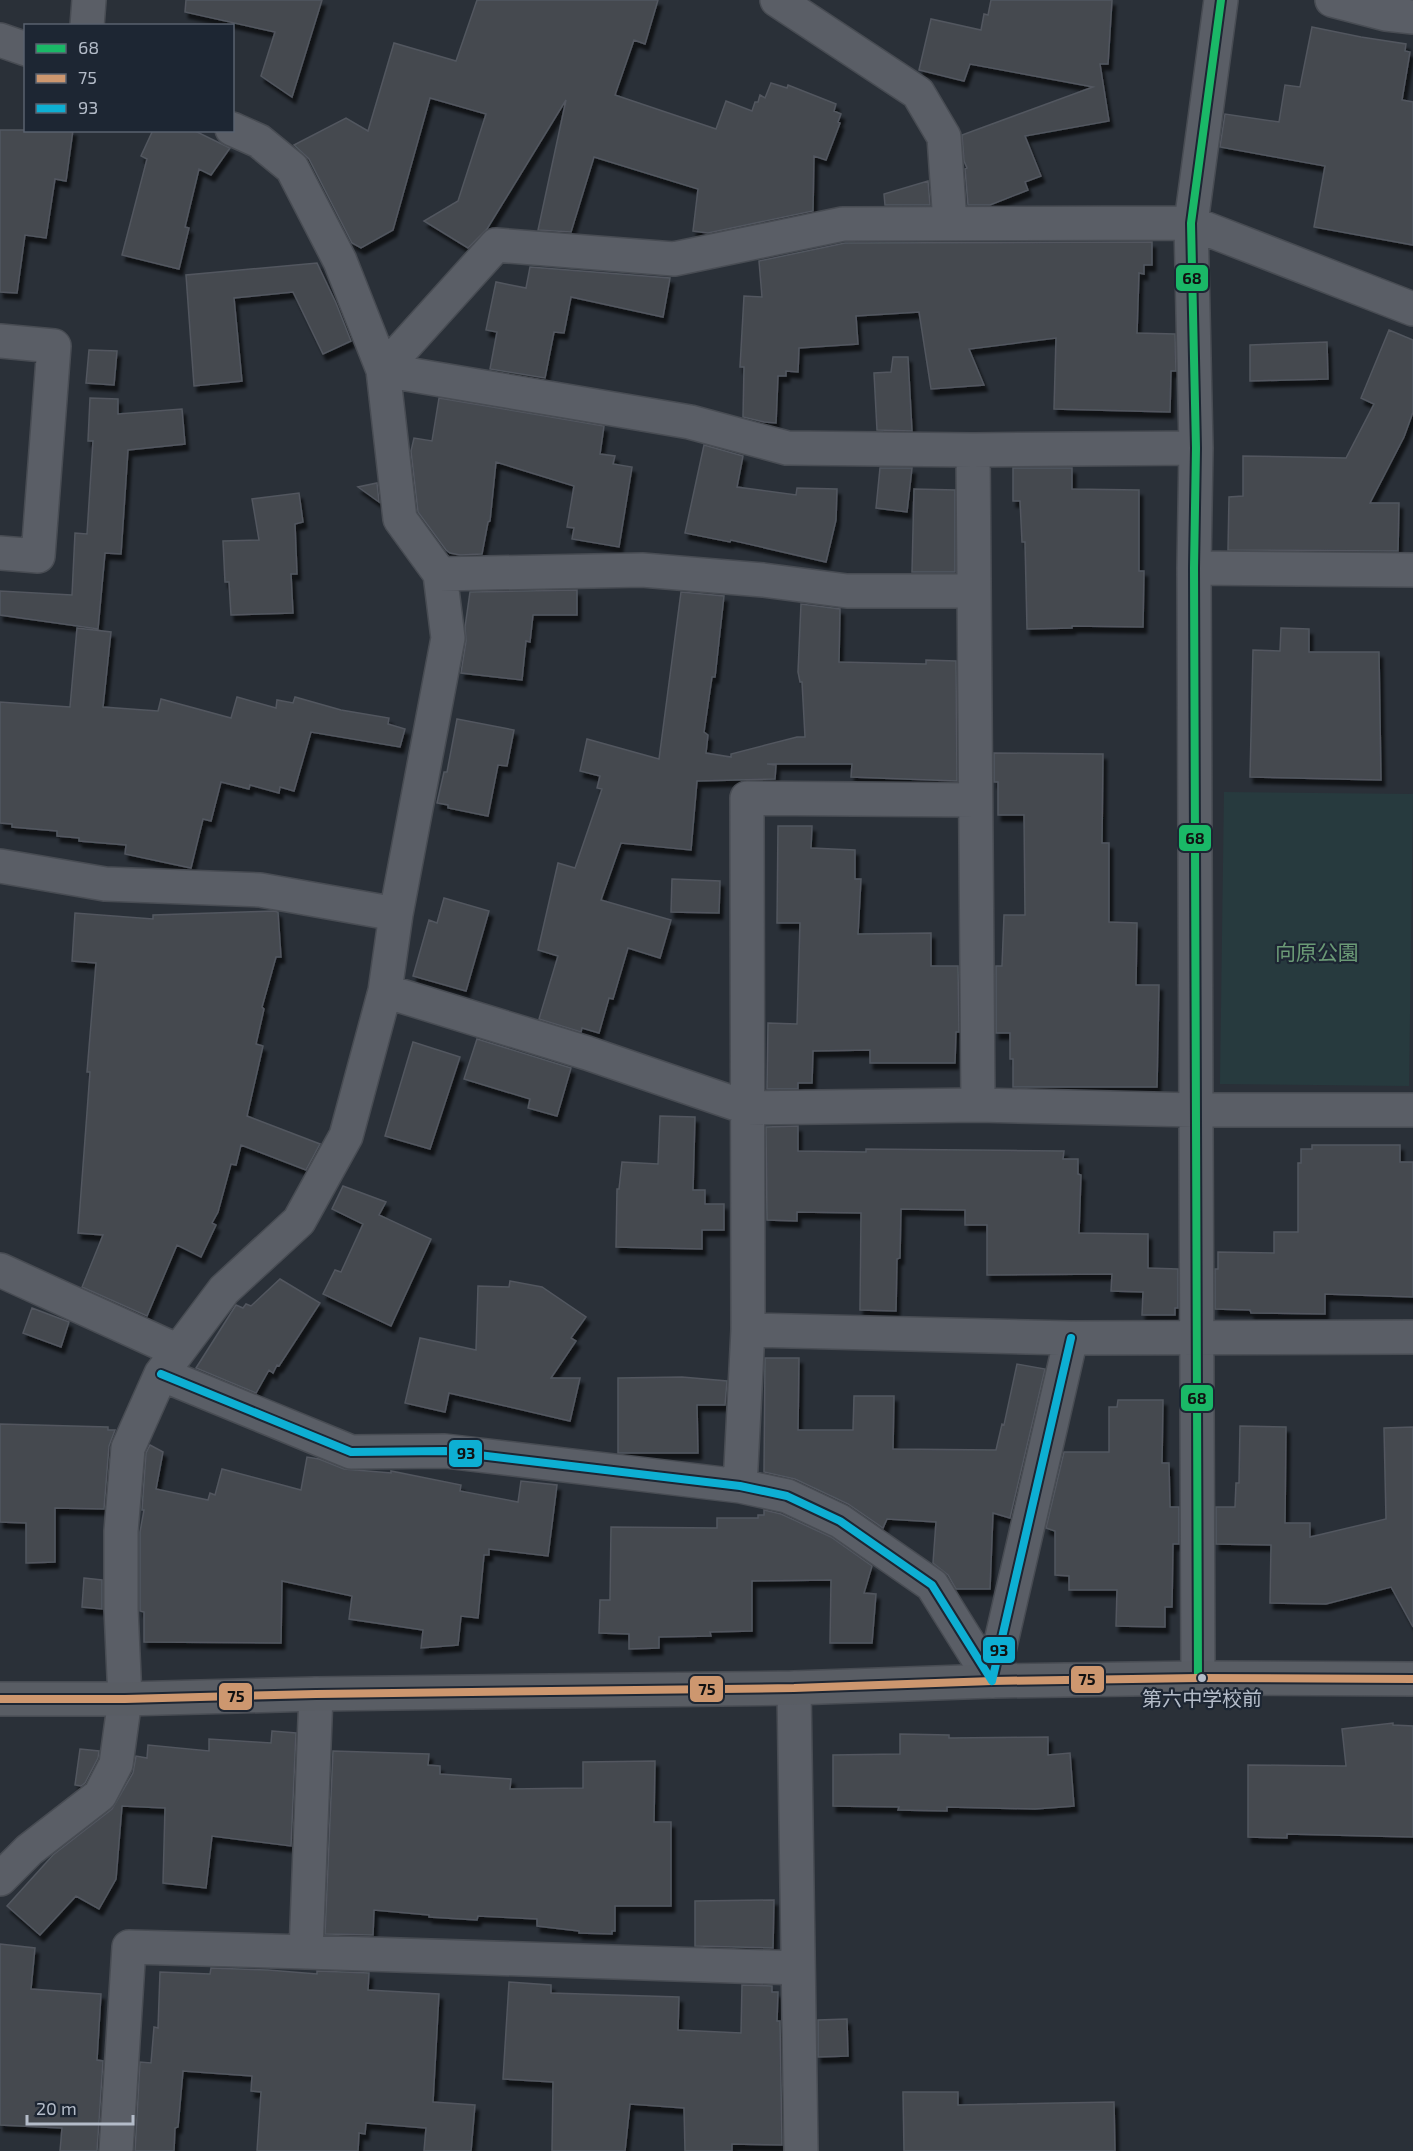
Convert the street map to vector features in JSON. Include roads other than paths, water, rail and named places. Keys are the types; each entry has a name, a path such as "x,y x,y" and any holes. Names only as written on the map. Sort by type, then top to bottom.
{"street":[{"path":"87,24 89,0"},
{"path":"777,0 918,93 944,137 950,224"},
{"path":"1198,1678 1194,568 1196,448 1191,223 1221,0"},
{"path":"1332,0 1386,14 1413,17"},
{"path":"0,40 24,48"},
{"path":"0,1879 29,1850 99,1796 116,1764 125,1699 121,1542 128,1448 169,1362 224,1290 299,1221 346,1136 385,991 396,914 448,638 440,574 400,519 383,370 339,261 292,168 259,141 234,130"},
{"path":"383,370 496,245 674,259 843,224 1191,223 1413,309"},
{"path":"0,341 54,346 38,556 0,553"},
{"path":"383,370 690,422 787,448 973,450 1196,448"},
{"path":"973,450 978,1105"},
{"path":"1194,568 1413,570"},
{"path":"440,574 642,570 763,580 847,591 974,591"},
{"path":"740,1486 748,1329 747,798 975,800"},
{"path":"0,866 105,884 260,890 396,914"},
{"path":"385,991 587,1053 748,1108 978,1105 1196,1110 1413,1110"},
{"path":"0,1270 169,1362 351,1452 445,1451 740,1486 787,1496 840,1521 932,1586 992,1681"},
{"path":"748,1329 1071,1338 1413,1336"},
{"path":"992,1681 1071,1338"},
{"path":"0,1699 794,1688 992,1681 1198,1678 1413,1679"},
{"path":"794,1688 801,2151"},
{"path":"306,1952 316,1694"},
{"path":"116,2151 129,1947 798,1968"}],"place":[{"name":"第六中学校前","path":"1202,1678"}],"park label":[{"name":"向原公園","path":"1317,953"}]}
